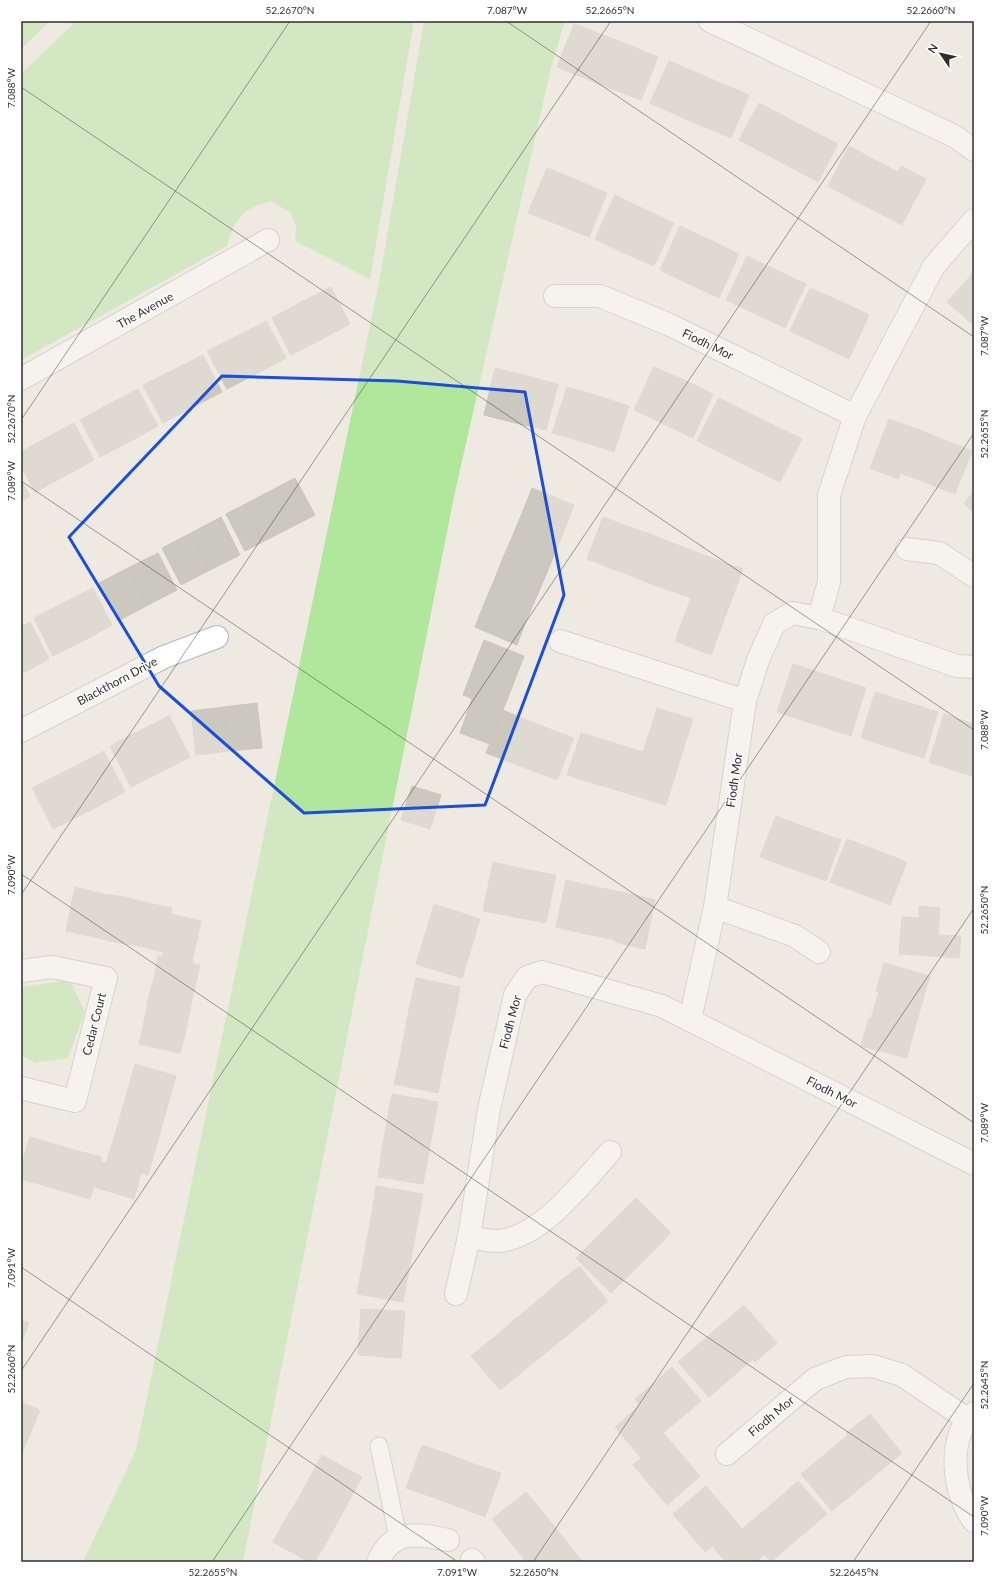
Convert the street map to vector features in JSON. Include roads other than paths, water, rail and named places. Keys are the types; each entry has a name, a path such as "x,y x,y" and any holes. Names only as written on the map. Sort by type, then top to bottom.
{"street":[{"path":"710,21 954,136 974,150"},
{"path":"819,618 829,582 829,495 855,416 934,266 974,220"},
{"name":"The Avenue","path":"21,379 268,240"},
{"name":"Fiodh Mor","path":"555,296 600,296 670,326 855,416"},
{"path":"907,549 939,553 974,576"},
{"name":"Fiodh Mor","path":"690,1020 715,907 745,701 758,660 774,624 792,613 819,618 968,668"},
{"name":"Blackthorn Drive","path":"21,731 164,657 217,638"},
{"path":"560,641 745,701"},
{"path":"715,907 795,936 819,952"},
{"name":"Cedar Court","path":"21,971 52,967 106,978 75,1101 21,1088"},
{"name":"Fiodh Mor","path":"456,1294 469,1237 489,1109 515,995 527,977 542,972 662,1006 974,1164"},
{"path":"469,1237 498,1242 522,1236 548,1219 610,1152"},
{"name":"Fiodh Mor","path":"726,1454 815,1379 846,1367 873,1366 902,1375 970,1416 956,1450 957,1486 966,1510 974,1520"},
{"path":"378,1562 381,1554 398,1537 421,1534 448,1540"}],"lane":[{"path":"379,1446 398,1537"}]}
